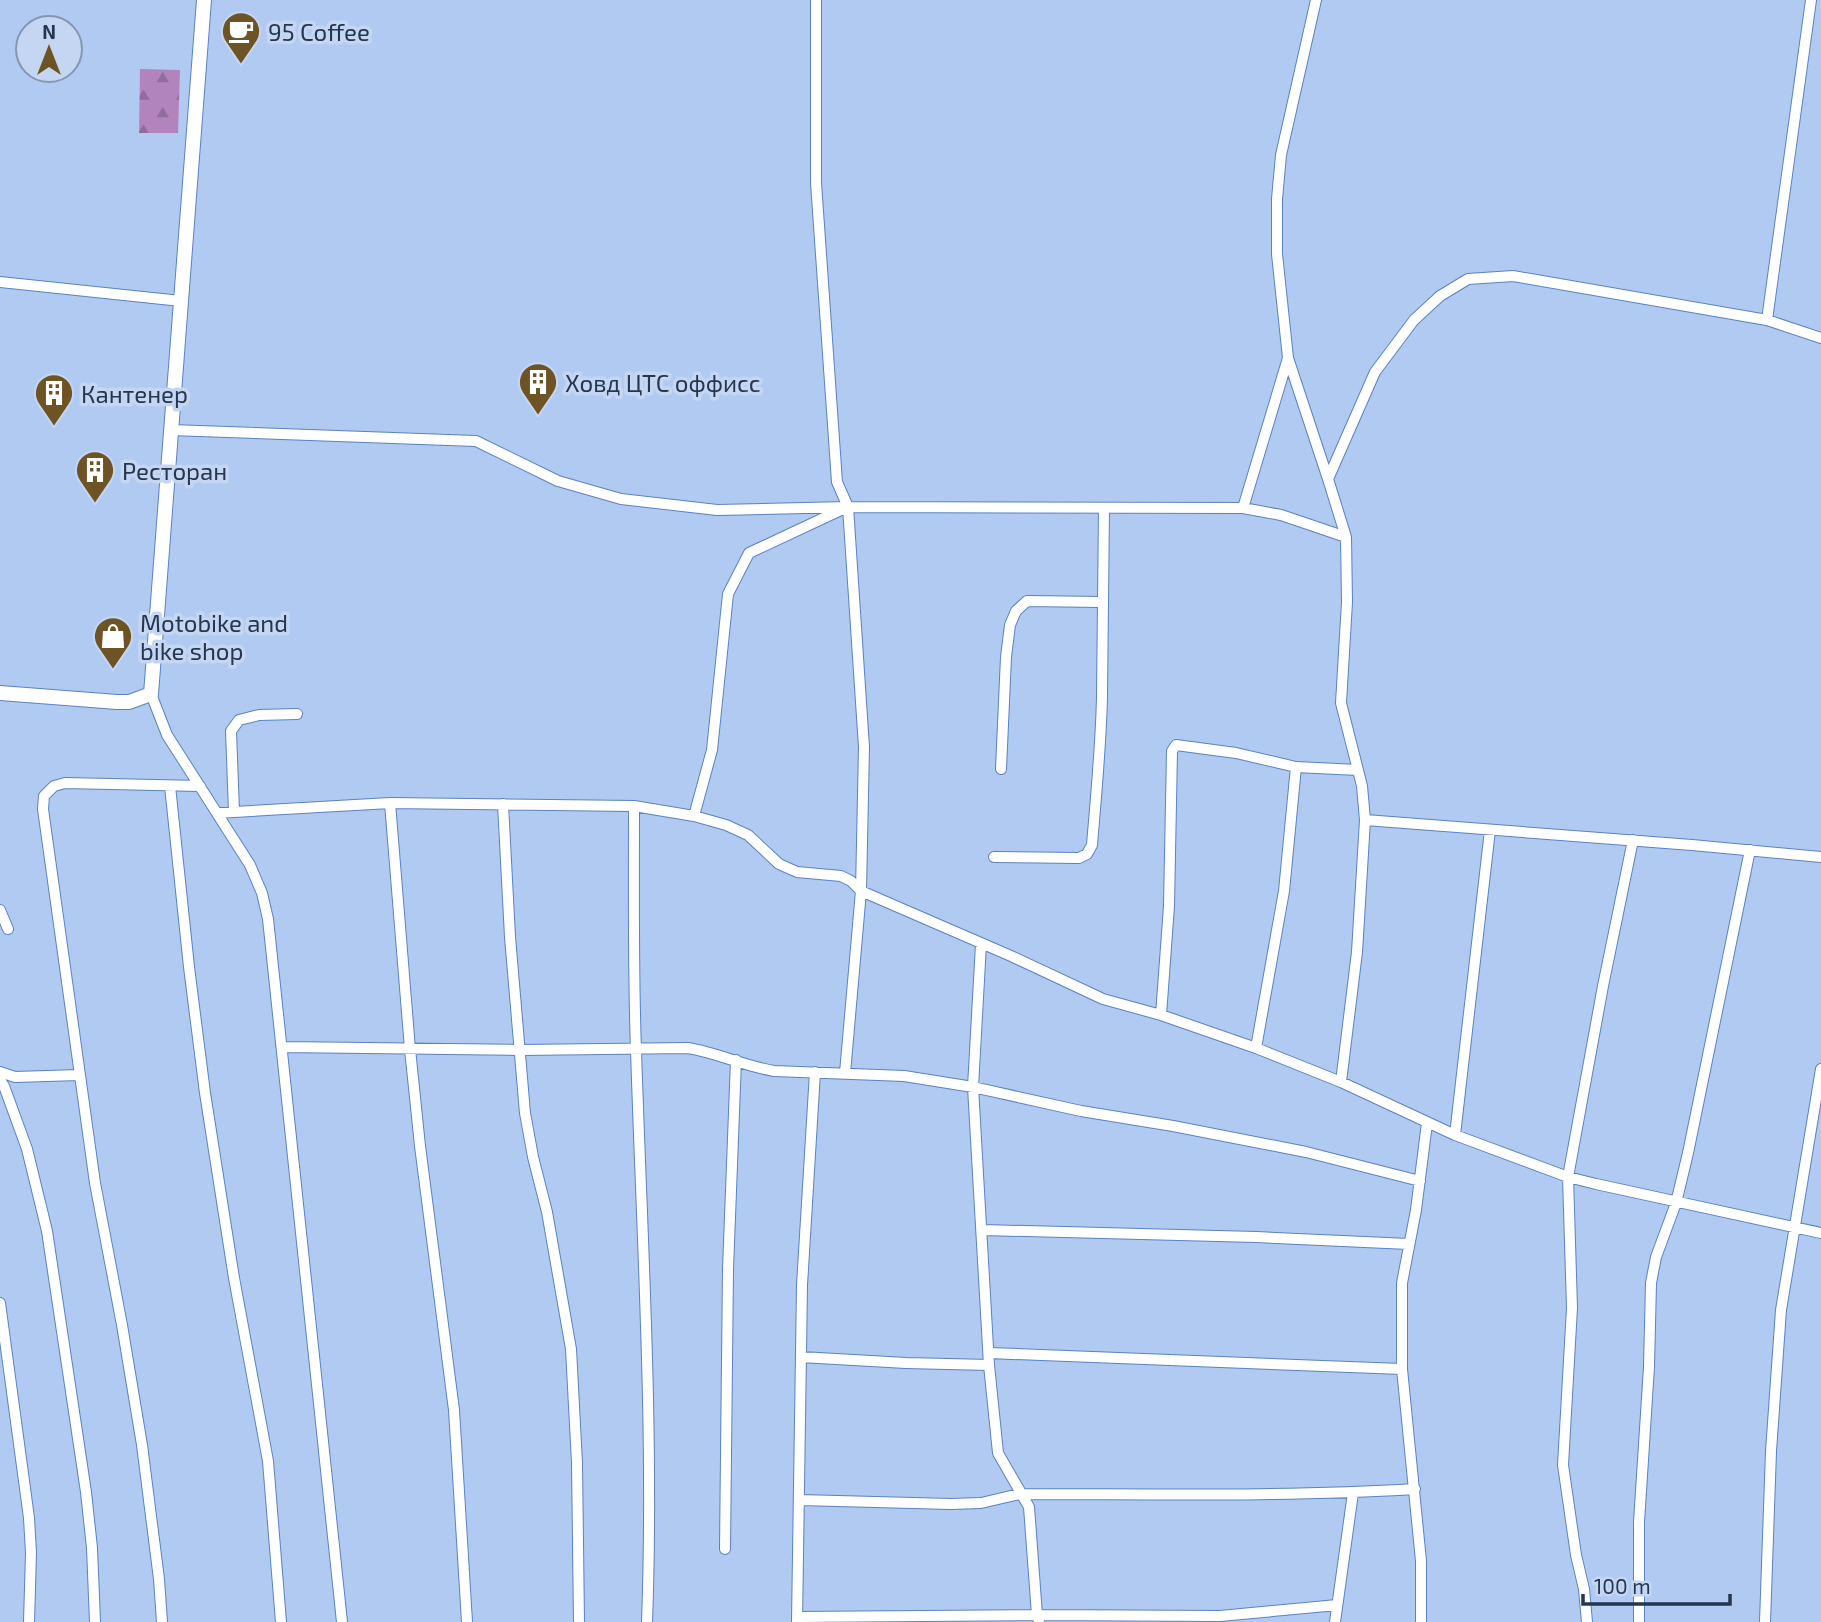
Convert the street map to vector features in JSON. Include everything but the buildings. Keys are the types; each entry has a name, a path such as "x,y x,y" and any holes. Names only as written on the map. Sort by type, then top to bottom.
{"street":[{"path":"204,0 150,694 167,735 246,858 262,893 268,919 342,1622"},
{"path":"816,0 816,183 837,482 848,507 864,747 861,891 845,1073"},
{"path":"1316,0 1281,155 1277,199 1278,277 1288,358 1346,537 1347,602 1341,703 1362,786 1365,820 1357,952 1341,1082"},
{"path":"1768,320 1811,0"},
{"path":"1328,479 1375,372 1414,320 1440,296 1468,279 1513,276 1768,320 1821,338"},
{"path":"0,282 181,301"},
{"path":"1242,508 1288,358"},
{"path":"170,430 476,441 558,481 621,499 718,510 848,507 1242,508 1282,515 1346,537"},
{"path":"694,816 712,750 728,594 749,553 848,507"},
{"path":"994,857 1079,858 1087,854 1091,845 1102,709 1104,508"},
{"path":"1001,769 1006,657 1010,625 1016,611 1027,601 1102,602"},
{"path":"0,693 117,702 129,702 150,694"},
{"path":"234,812 231,731 239,720 259,715 297,714"},
{"path":"1161,1015 1169,906 1172,751 1176,745 1236,753 1296,767 1358,770"},
{"path":"1256,1048 1284,891 1296,767"},
{"path":"162,1622 142,1446 95,1183 43,809 44,796 54,786 65,783 200,786"},
{"path":"170,786 205,1093 234,1278 268,1461 281,1622"},
{"path":"217,813 390,803 634,806 694,816 726,825 748,835 779,864 797,872 841,876 861,891 1103,999 1161,1015 1256,1048 1341,1082 1455,1135 1569,1177 1676,1203 1821,1233"},
{"path":"390,803 410,1049 454,1410 467,1622"},
{"path":"503,804 510,937 525,1113 547,1212 571,1349 577,1463 579,1622"},
{"path":"634,806 636,1049 647,1374 647,1622"},
{"path":"1365,820 1821,857"},
{"path":"1455,1135 1490,830"},
{"path":"1587,1622 1563,1465 1572,1308 1569,1177 1603,986 1633,840"},
{"path":"1639,1622 1639,1522 1649,1367 1651,1283 1656,1257 1676,1203 1688,1153 1750,850"},
{"path":"0,910 8,929"},
{"path":"981,944 973,1087 989,1365 998,1453 1029,1507 1038,1618"},
{"path":"282,1047 520,1050 688,1048 774,1071 904,1076 973,1087 1081,1111 1306,1152 1420,1181"},
{"path":"725,1549 728,1269 736,1060"},
{"path":"1765,1622 1771,1451 1781,1310 1821,1069"},
{"path":"0,1072 15,1077 79,1075"},
{"path":"816,1072 802,1285 797,1620 1221,1619 1337,1605"},
{"path":"0,1080 27,1149 47,1231 86,1492 92,1548 95,1622"},
{"path":"1421,1622 1421,1560 1402,1369 1402,1283 1427,1123"},
{"path":"982,1230 1409,1244"},
{"path":"0,1303 29,1518 29,1622"},
{"path":"989,1353 1402,1369"},
{"path":"801,1357 989,1365"},
{"path":"799,1500 951,1504 981,1503 1020,1494 1353,1493 1415,1489"},
{"path":"1335,1622 1353,1493"}],"green space":[{"path":"140,69 180,70 178,133 139,133"}],"place":[{"name":"95 Coffee","path":"241,65"},
{"name":"Ховд ЦТС оффисс","path":"538,416"},
{"name":"Кантенер","path":"54,427"},
{"name":"Ресторан","path":"95,504"},
{"name":"Motobike and bike shop","path":"113,670"}]}
